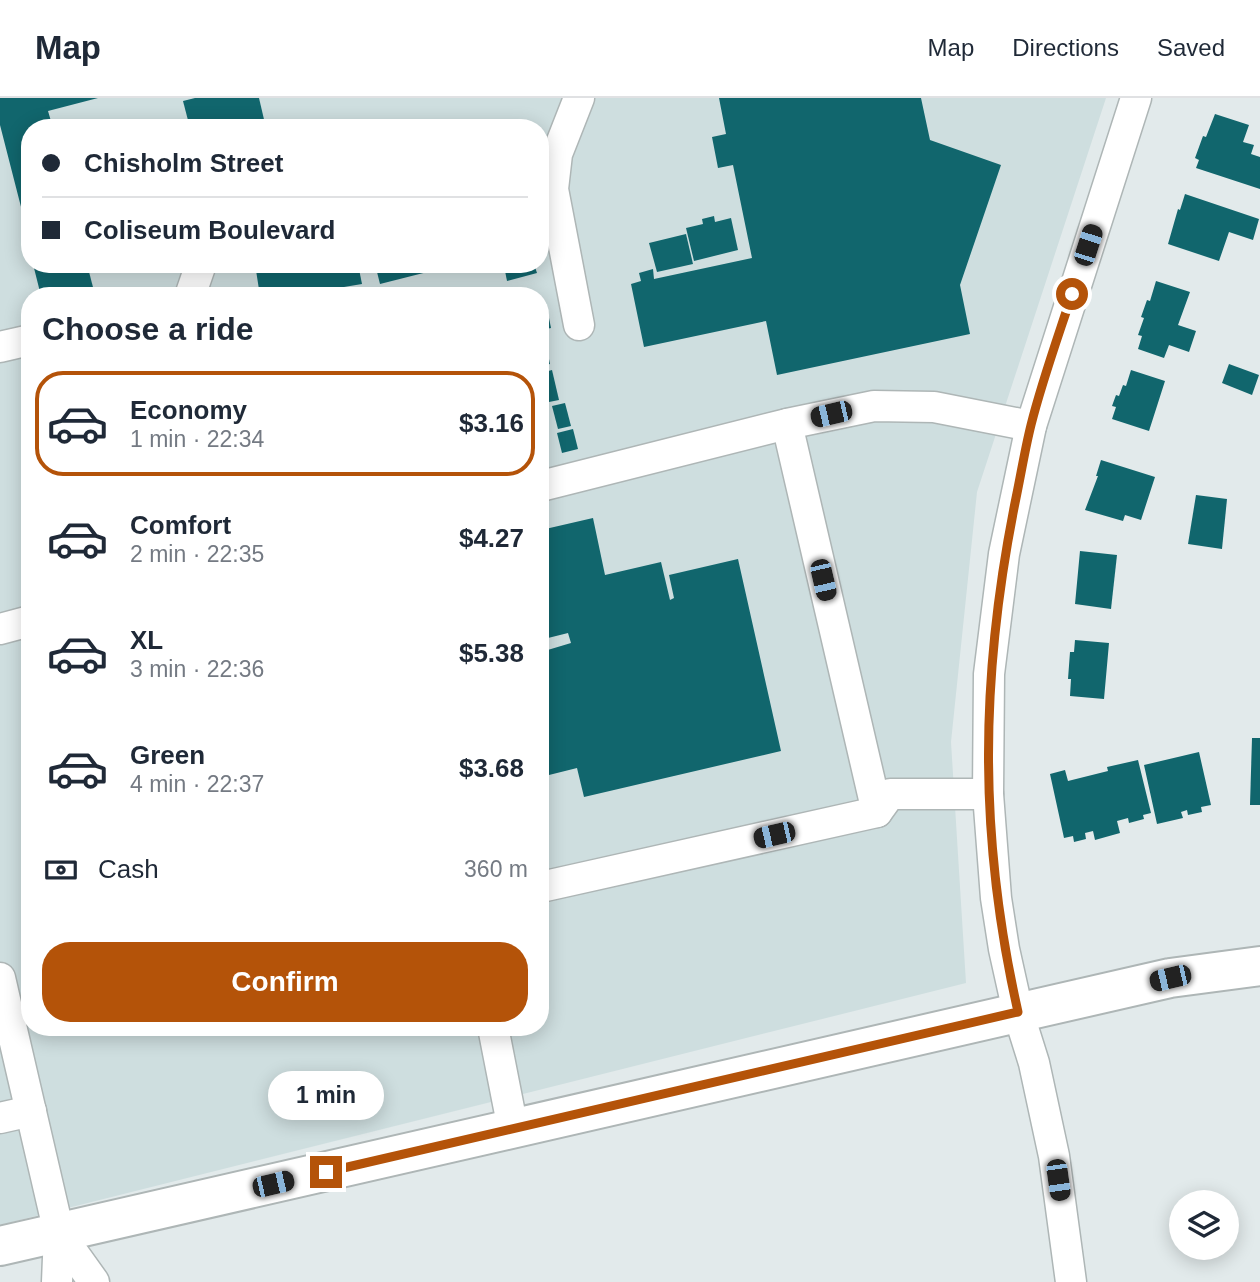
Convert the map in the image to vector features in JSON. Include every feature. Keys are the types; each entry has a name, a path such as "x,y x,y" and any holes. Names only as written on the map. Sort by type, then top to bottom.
{"main road":[{"path":"0,1246 1170,978 1260,966"}],"street":[{"path":"579,98 549,156 579,325"},
{"path":"1071,1282 1054,1156 1034,1063 1018,1012 996,898 988,794 989,686 995,614 1004,554 1031,426 1136,98"},
{"path":"0,347 21,342"},
{"path":"549,483 853,409 905,405 934,407 1031,426"},
{"path":"787,424 877,812"},
{"path":"0,629 21,623"},
{"path":"549,885 877,812 890,794 988,794"},
{"path":"0,978 59,1233 57,1282"},
{"path":"495,1036 513,1129"},
{"path":"0,1118 31,1111"},
{"path":"59,1233 94,1282"}],"shaded area":[{"path":"0,98 1106,98 977,492 951,742 966,983 0,1225"}],"building":[{"path":"0,98 98,98 48,111 50,119 21,119 21,207 0,125"},
{"path":"195,98 259,98 264,119 188,119 183,101"},
{"path":"719,98 921,98 930,140 1001,165 960,285 970,334 777,375 766,321 644,347 631,284 641,281 639,273 653,269 654,279 752,258 733,165 718,168 712,137 726,134"},
{"path":"1215,114 1249,125 1243,142 1254,145 1251,154 1260,157 1260,189 1196,168 1199,160 1195,158"},
{"path":"1185,194 1259,219 1253,240 1229,232 1219,261 1168,244"},
{"path":"714,216 715,222 731,218 738,250 694,261 686,228 703,224 702,219"},
{"path":"686,234 693,264 657,272 649,243"},
{"path":"35,273 89,273 93,287 39,287"},
{"path":"256,273 360,273 362,284 344,287 259,287"},
{"path":"377,273 423,273 380,284"},
{"path":"505,273 537,273 507,281"},
{"path":"1156,281 1190,292 1178,325 1196,331 1189,352 1169,345 1164,358 1138,349 1142,336 1138,335 1144,318 1141,317 1147,300 1150,301"},
{"path":"1229,364 1259,375 1252,395 1222,383"},
{"path":"552,370 559,400 549,402 549,371"},
{"path":"1131,370 1165,381 1149,431 1112,419 1116,407 1112,406 1116,395 1119,396 1123,385 1126,386"},
{"path":"565,403 571,426 558,429 552,406"},
{"path":"573,429 578,449 562,453 557,433"},
{"path":"1101,460 1155,477 1141,520 1125,515 1123,521 1085,510"},
{"path":"1196,495 1227,499 1222,549 1188,544"},
{"path":"593,518 605,575 661,562 670,600 674,598 669,575 738,559 781,751 584,797 577,768 549,775 549,650 571,643 568,633 549,638 549,528"},
{"path":"1080,551 1117,555 1111,609 1075,604"},
{"path":"1075,640 1109,643 1104,699 1070,696 1070,652 1074,652"},
{"path":"1252,738 1260,738 1260,805 1250,805"},
{"path":"1199,752 1211,805 1201,807 1202,812 1188,815 1187,810 1181,812 1183,818 1157,824 1144,765"},
{"path":"1138,760 1151,813 1143,815 1144,819 1129,823 1128,818 1117,821 1120,833 1095,840 1093,831 1085,833 1086,839 1074,842 1073,836 1064,838 1050,774 1065,770 1068,781 1108,771 1107,767"}],"route":[{"path":"326,1172 1018,1012 1004,949 990,846 987,734 989,674 1004,554 1031,426 1072,294"}]}
